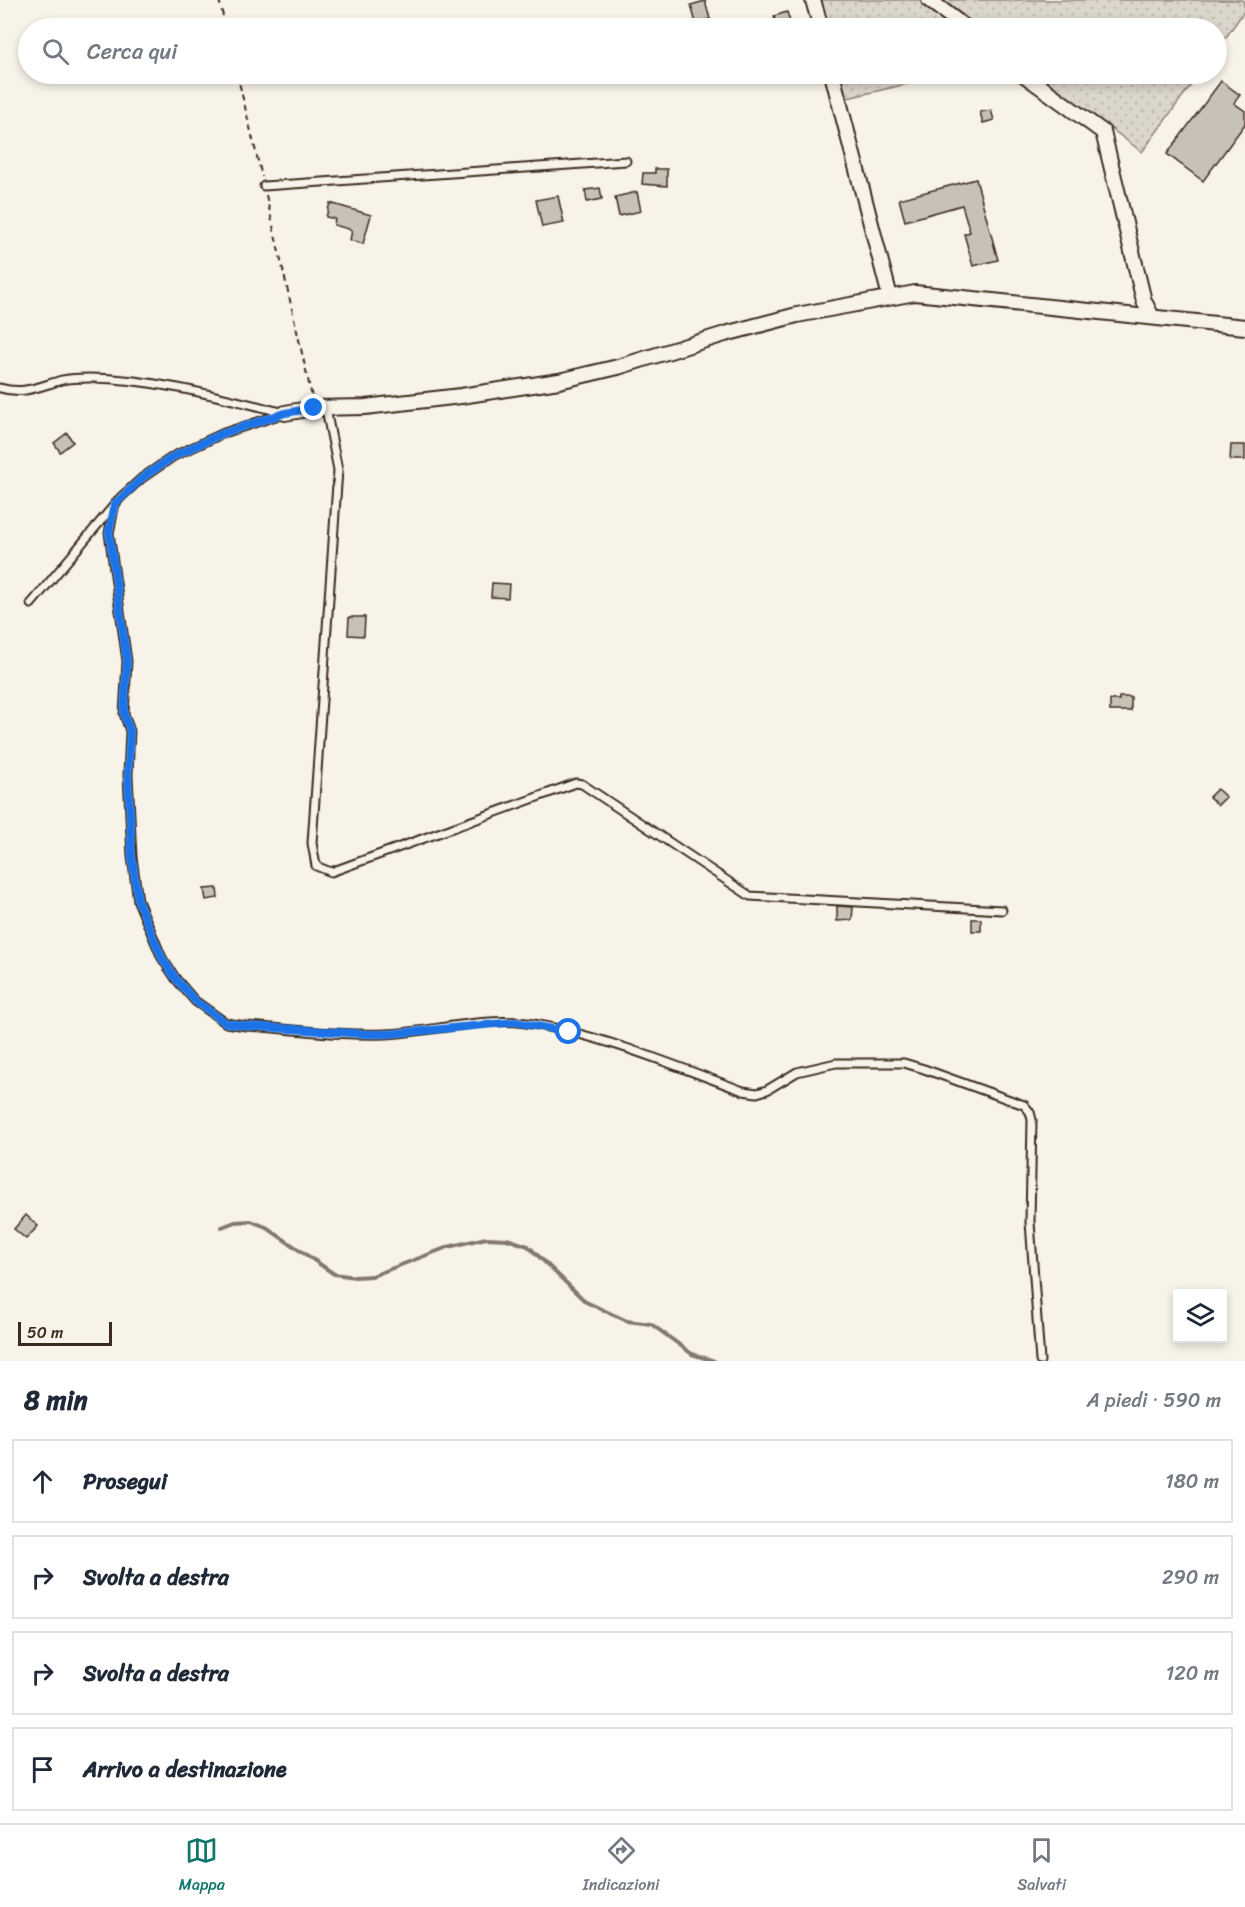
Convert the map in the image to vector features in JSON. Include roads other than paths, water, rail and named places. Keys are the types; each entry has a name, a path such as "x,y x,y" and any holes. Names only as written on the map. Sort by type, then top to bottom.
{"street":[{"path":"813,0 818,18"},
{"path":"929,0 953,18"},
{"path":"835,84 890,297"},
{"path":"1037,84 1103,132 1144,301 1152,317"},
{"path":"285,413 461,396 559,381 618,367 725,334 797,315 915,293 1245,327"}],"lane":[{"path":"264,186 626,161"},
{"path":"0,388 20,392 64,380 90,378 132,381 181,388 285,413"},
{"path":"320,409 338,470 312,843 316,866 331,872 576,783 582,784 750,896 1002,910"},
{"path":"31,604 115,504 142,478 174,456 224,433 285,413"},
{"path":"115,504 109,532 127,661 124,714 130,731 128,775 134,879 138,901 162,958 195,1001 226,1023 270,1028 389,1034 498,1023 526,1023 569,1032 628,1050 743,1091 757,1093 767,1090 797,1072 814,1067 836,1063 904,1063 1024,1105 1030,1112 1032,1120 1030,1222 1040,1361"}],"waterway":[{"path":"222,1227 235,1222 251,1221 266,1227 334,1274 355,1277 372,1276 448,1247 486,1238 507,1239 528,1246 586,1302 627,1321 651,1324 692,1354 714,1361"}]}
